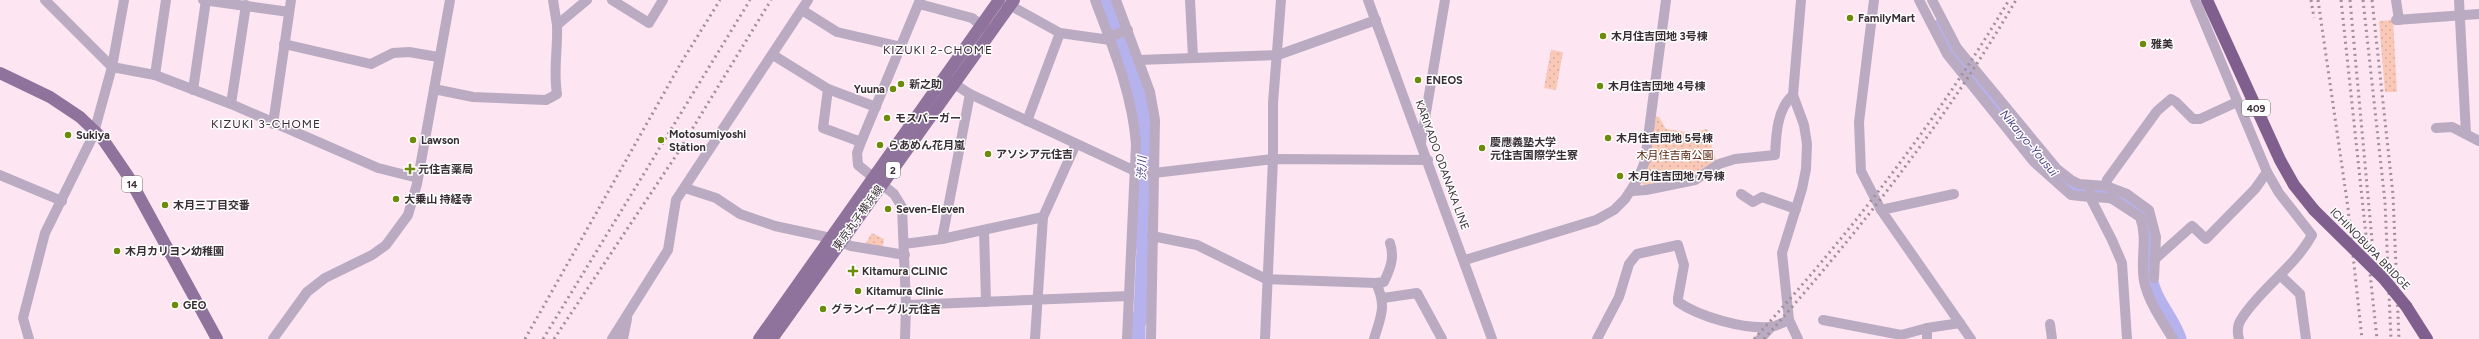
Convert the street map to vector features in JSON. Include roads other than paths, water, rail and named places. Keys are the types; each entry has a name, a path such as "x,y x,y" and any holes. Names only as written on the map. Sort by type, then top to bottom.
{"highway":[{"name":"ICHINOBUPA BRIDGE","path":"2207,0 2280,160 2294,185 2314,210 2384,279 2406,306 2427,339"}],"main road":[{"name":"東京丸子横浜線","path":"878,182 944,77 986,29 1006,1"},
{"name":"東京丸子横浜線","path":"759,339 836,240 878,182 955,85 986,29"},
{"name":"14","path":"0,73 50,97 80,117 93,133 123,178 211,339"},
{"name":"14","path":"0,79 47,101 93,133 114,153 217,339"},
{"name":"東京丸子横浜線","path":"772,339 836,240"}],"street":[{"path":"45,0 112,67 155,75 231,104 273,124 378,168 418,178"},
{"path":"29,339 23,318 44,233 62,201 93,133 112,67 124,0"},
{"path":"155,75 166,0"},
{"path":"193,90 205,0 248,4 289,12"},
{"path":"273,124 291,0"},
{"path":"273,339 306,292 317,283 372,255 386,245 408,215 418,178 434,89 438,57 450,0"},
{"path":"434,89 488,97 546,100 557,94 554,75 558,50 557,25 553,0"},
{"path":"557,25 587,0"},
{"path":"612,0 649,23 663,0"},
{"path":"612,339 668,250 676,200 808,0"},
{"path":"1096,0 1120,64 1132,108 1136,144 1127,339"},
{"path":"1116,0 1150,92 1155,120 1150,339"},
{"path":"1190,0 1193,57"},
{"path":"1265,339 1266,279 1273,158 1273,103 1281,0"},
{"name":"KARIYADO ODANAKA LINE","path":"1368,0 1465,260 1492,339"},
{"path":"1421,144 1445,0"},
{"path":"1465,260 1596,220 1614,210 1632,190 1645,161 1666,0"},
{"path":"1798,339 1789,320 1782,252 1796,209 1806,169 1807,144 1804,125 1793,95 1801,0"},
{"path":"1874,0 1859,122 1861,171 1882,210 1971,339"},
{"path":"1919,0 1947,54 2034,162 2071,195 2090,198 2111,198 2140,217 2145,238 2144,281 2149,298 2172,339"},
{"path":"1932,0 1957,48 2047,159 2071,180 2106,186 2127,194 2149,210 2156,237 2154,278"},
{"path":"2195,0 2267,172 2279,193 2312,235 2281,276 2242,318 2238,327 2238,339"},
{"path":"2396,0 2398,20 2479,14"},
{"path":"2459,0 2466,134"},
{"path":"1006,1 1060,33 1109,38 1128,30"},
{"path":"905,339 906,305 902,207 894,194 858,165 857,153 920,2 972,18 986,29"},
{"path":"231,104 248,4"},
{"path":"802,10 837,32 902,47"},
{"path":"1138,60 1278,54 1376,20"},
{"path":"1027,121 1060,33"},
{"path":"284,44 371,64 393,53 409,52 438,57"},
{"path":"773,55 828,88 876,107"},
{"path":"944,77 970,94 1134,171 1154,173 1273,158 1428,160"},
{"path":"828,88 823,128 861,142"},
{"path":"942,239 970,94"},
{"path":"1632,190 1646,190 1695,180 1719,164 1735,159 1775,155 1780,116 1787,100 1793,95"},
{"path":"2106,186 2107,180 2157,111 2171,100 2176,102 2193,119 2200,119 2237,102"},
{"path":"2436,128 2452,127 2479,141"},
{"path":"1035,339 1043,217 1076,144"},
{"path":"2154,260 2192,226 2206,239 2255,189 2267,172"},
{"path":"0,175 62,201"},
{"path":"2090,184 2090,198 2122,263 2127,339"},
{"path":"684,188 716,198 750,218 801,233 904,255"},
{"path":"1740,194 1753,202 1762,197 1796,209"},
{"path":"1882,210 1954,194"},
{"path":"904,244 942,239 1043,217"},
{"path":"984,230 986,302"},
{"path":"1152,236 1197,246 1266,279 1376,283 1384,282 1390,270 1392,259 1390,243"},
{"path":"1597,339 1619,297 1629,264 1636,254 1678,245 1684,265 1678,302 1708,318 1771,327"},
{"path":"2281,276 2300,294 2306,339"},
{"path":"1374,339 1381,318 1383,298 1376,283"},
{"path":"1383,298 1417,293 1442,339"},
{"path":"906,305 1129,296"},
{"path":"623,339 629,311"},
{"path":"1760,339 1771,327 1789,320"},
{"path":"1823,320 1901,335 1927,328 1960,323"},
{"path":"2050,324 2052,339"},
{"path":"1927,328 1927,339"}],"waterway":[{"name":"渋川","path":"1107,0 1136,78 1144,118 1143,202 1140,239 1145,247 1142,314 1137,324 1137,339"},
{"name":"Nikaryo-Yousui","path":"1939,28 1950,49 2061,181 2079,189 2107,194 2126,200 2143,213 2149,230 2150,240 2148,269 2151,286 2178,339"}],"railway":[{"path":"525,339 681,63 720,0"},
{"path":"543,339 750,0"},
{"path":"554,339 677,154 771,0"},
{"path":"1754,339 1824,259 1890,176 1952,90 2009,0"},
{"path":"1764,339 1833,258 1899,176 1960,90 2016,0"},
{"path":"2311,0 2314,18"},
{"path":"2318,0 2348,208 2362,339"},
{"path":"2341,0 2377,339"},
{"path":"2350,0 2373,251"},
{"path":"2363,0 2385,202 2391,339"},
{"path":"2372,0 2393,195 2399,339"}],"place":[{"name":"FamilyMart","path":"1850,18"},
{"name":"木月住吉団地 3号棟","path":"1603,36"},
{"name":"雅美","path":"2143,44"},
{"name":"ENEOS","path":"1418,80"},
{"name":"新之助","path":"901,84"},
{"name":"木月住吉団地 4号棟","path":"1600,86"},
{"name":"Yuuna","path":"893,89"},
{"name":"モスバーガー","path":"887,118"},
{"name":"Sukiya","path":"68,135"},
{"name":"木月住吉団地 5号棟","path":"1608,138"},
{"name":"Lawson","path":"413,140"},
{"name":"Motosumiyoshi Station","path":"661,140"},
{"name":"らあめん花月嵐","path":"880,145"},
{"name":"慶應義塾大学 元住吉国際学生寮","path":"1482,148"},
{"name":"アソシア元住吉","path":"988,154"},
{"name":"元住吉薬局","path":"410,169"},
{"name":"木月住吉団地 7号棟","path":"1620,176"},
{"name":"大乗山 持経寺","path":"396,199"},
{"name":"木月三丁目交番","path":"165,205"},
{"name":"Seven-Eleven","path":"888,209"},
{"name":"木月カリヨン幼稚園","path":"117,251"},
{"name":"Kitamura CLINIC","path":"853,271"},
{"name":"Kitamura Clinic","path":"858,291"},
{"name":"GEO","path":"175,305"},
{"name":"グランイーグル元住吉","path":"823,309"}],"district":[{"name":"KIZUKI 2-CHOME","path":"938,50"},
{"name":"KIZUKI 3-CHOME","path":"266,124"}],"park label":[{"name":"木月住吉南公園","path":"1675,155"}]}
